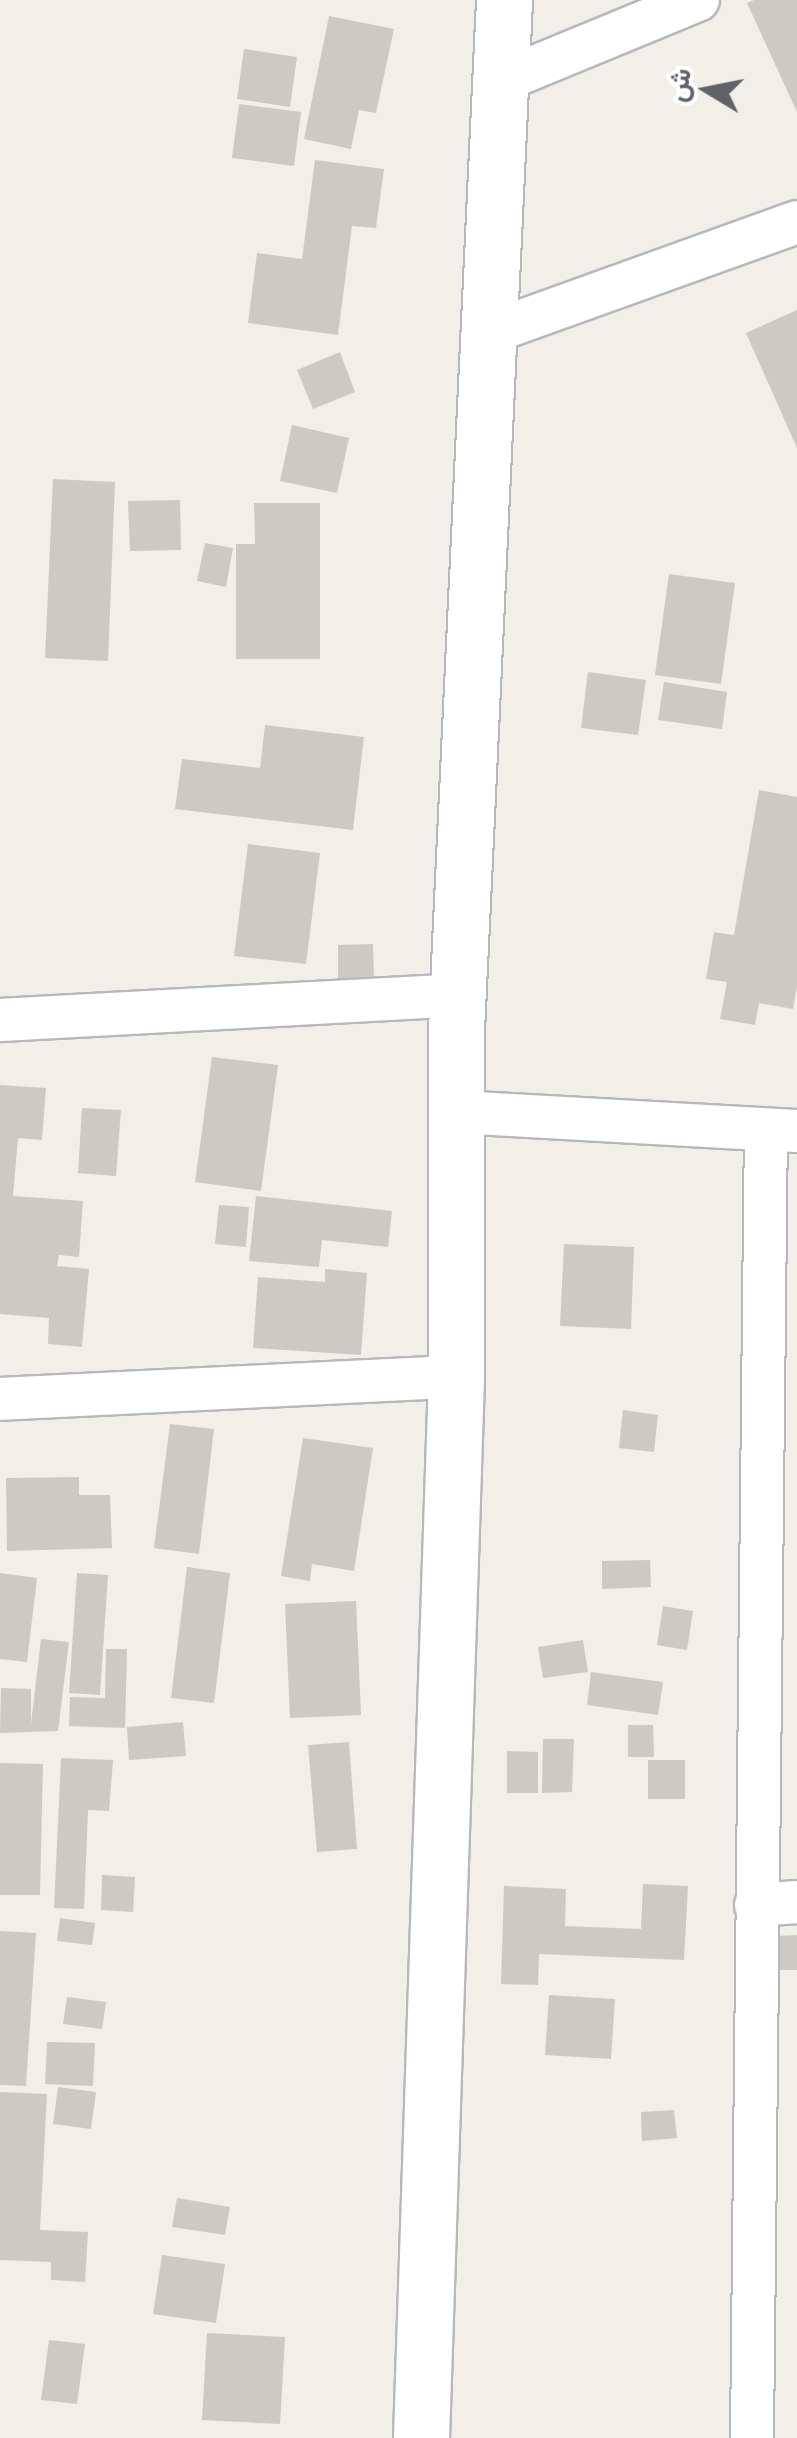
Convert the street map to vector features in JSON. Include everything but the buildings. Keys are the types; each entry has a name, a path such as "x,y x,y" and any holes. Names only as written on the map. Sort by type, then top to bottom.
{"main road":[{"path":"420,2438 456,1377 460,995 504,0"}],"street":[{"path":"501,81 698,0"},
{"path":"489,333 797,222"},
{"path":"0,1020 460,995"},
{"path":"456,1112 782,1131 776,1903 752,2438"},
{"path":"0,1398 456,1377"}]}
